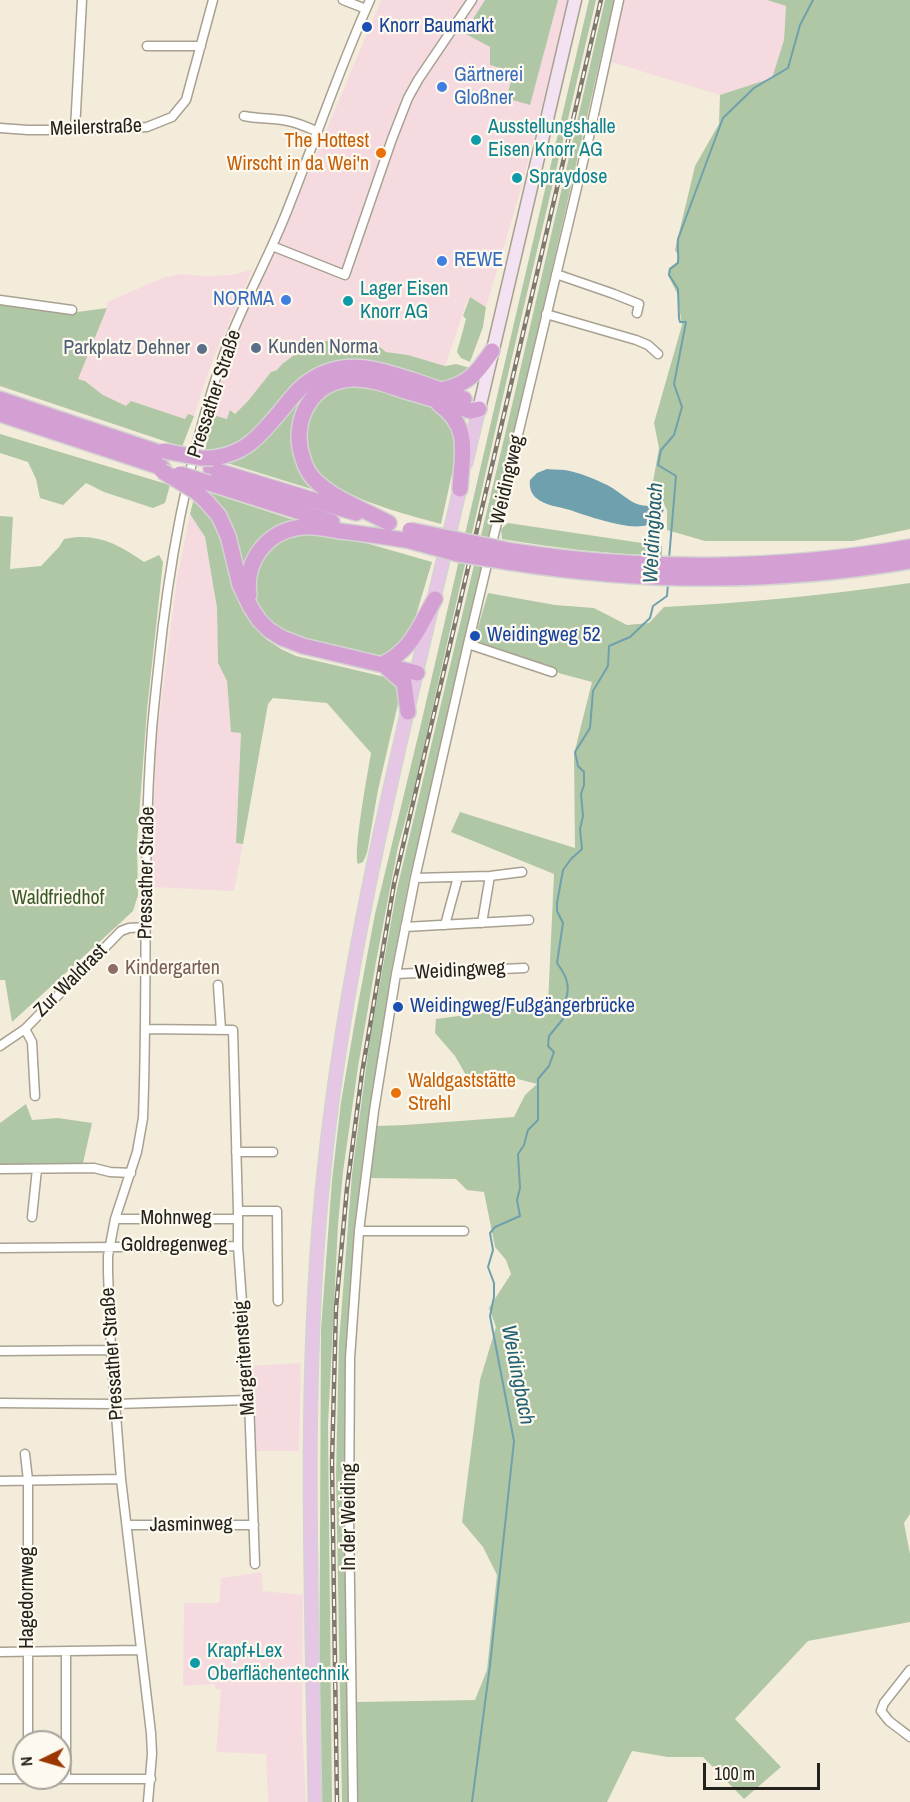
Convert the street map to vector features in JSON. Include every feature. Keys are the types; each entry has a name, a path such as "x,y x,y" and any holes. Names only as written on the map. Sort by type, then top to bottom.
{"highway":[{"path":"436,394 470,379 478,372 492,351"},
{"path":"211,470 227,456 246,447 259,437 309,381 336,368 355,367 378,369 436,394 460,428 462,439 460,489"},
{"path":"410,536 327,490 312,478 299,449 298,432 301,417 308,403 322,390 337,382 350,379 369,380 472,402 479,409"},
{"path":"0,399 141,446 195,490 219,516 228,536 240,585 250,606 259,621 282,638 303,646 417,673"},
{"path":"0,414 161,462 211,470 389,523"},
{"path":"161,462 201,458 211,470 310,516 393,538"},
{"path":"250,606 249,570 258,552 270,539 287,530 304,527 393,538 410,536 511,557 548,557 652,571 788,575 910,561"},
{"path":"695,571 910,547"},
{"path":"383,664 408,646 435,598"},
{"path":"383,664 404,683 408,712"}],"main road":[{"path":"315,1802 310,1397 312,1316 318,1233 333,1093 370,884 574,0"}],"street":[{"path":"75,130 82,0"},
{"name":"Meilerstraße","path":"0,128 75,130 147,127 172,117 186,100 213,0"},
{"name":"Pressather Straße","path":"148,1802 151,1779 151,1733 140,1650 115,1404 108,1272 109,1246 115,1219 137,1152 143,1118 148,812 152,730 163,624 191,471 216,377 258,272 272,246 296,188 316,131 368,4 343,0"},
{"path":"272,246 345,275 408,98 472,0"},
{"name":"Weidingweg","path":"382,1067 396,974 415,878 620,0"},
{"path":"147,46 201,46"},
{"path":"244,116 291,121 316,131"},
{"path":"556,274 639,304 637,313"},
{"path":"0,300 72,310"},
{"path":"546,314 636,340 648,345 658,354"},
{"path":"468,644 552,672"},
{"path":"415,878 490,876 522,872"},
{"path":"482,923 490,876"},
{"path":"445,925 458,877"},
{"path":"405,927 529,920"},
{"name":"Zur Waldrast","path":"0,1046 25,1029 121,931 146,927"},
{"name":"Weidingweg","path":"396,974 524,968"},
{"path":"146,1029 221,1030 218,985"},
{"path":"25,1029 32,1042 35,1096"},
{"name":"Margeritensteig","path":"221,1030 233,1030 238,1246 249,1400 255,1564"},
{"name":"In der Weiding","path":"353,1802 349,1516 350,1358 359,1231 382,1067"},
{"path":"236,1152 273,1152"},
{"path":"0,1169 94,1168 110,1172 131,1173"},
{"path":"33,1217 37,1169"},
{"name":"Mohnweg","path":"115,1219 238,1215 277,1211 278,1301"},
{"path":"359,1231 464,1231"},
{"name":"Goldregenweg","path":"0,1248 238,1246"},
{"path":"0,1351 111,1350"},
{"path":"0,1403 115,1404 249,1400"},
{"name":"Hagedornweg","path":"25,1454 28,1480 28,1730"},
{"path":"0,1481 54,1482 122,1479"},
{"name":"Jasminweg","path":"128,1526 254,1525"},
{"path":"0,1652 140,1650"},
{"path":"66,1652 66,1730"},
{"path":"910,1670 884,1703 881,1711 889,1721 910,1737"},
{"path":"72,1779 151,1779"}],"shaded area":[{"path":"381,0 569,0 521,189 486,307 470,297 467,301 445,366 408,355 386,352 371,341 365,350 326,341 300,351 277,370 271,372 235,414 231,410 227,419 211,415 233,344 280,240"},
{"path":"624,0 767,0 786,6 784,40 772,79 720,95 611,62"},
{"path":"253,269 212,362 194,416 188,414 185,419 131,401 126,407 103,395 85,381 77,379 107,308 107,302 165,277 182,274 233,275"},
{"path":"190,514 205,537 217,608 218,663 227,681 231,731 241,733 236,843 243,844 234,891 151,887 156,741 177,578"},
{"path":"301,1363 299,1451 254,1451 249,1366"},
{"path":"262,1572 263,1591 303,1595 302,1721 306,1802 268,1802 266,1754 216,1752 221,1690 216,1689 214,1684 183,1686 184,1603 219,1603 221,1578"}],"green space":[{"path":"485,0 558,0 530,105 506,98 514,72 490,65 490,47 464,33"},
{"path":"589,0 596,0 415,785 398,847 358,1067 338,1225 328,1425 332,1802 322,1802 319,1739 321,1330 332,1180 341,1102 375,914"},
{"path":"605,0 614,0 409,880 392,967 364,1147 357,1209 344,1435 350,1802 342,1802 336,1475 339,1342 352,1174 370,1038 397,889"},
{"path":"767,0 910,0 910,529 853,541 705,541 667,530 667,510 653,482 659,448 654,423 682,325 677,293 668,275 669,268 677,262 678,255 675,250 695,166 719,124 720,95 772,78 784,40 786,6"},
{"path":"470,297 486,307 483,327 470,362 461,358 457,352 466,319 463,316"},
{"path":"0,302 70,313 107,308 78,379 126,406 131,401 185,419 188,414 194,416 182,447 0,386"},
{"path":"371,340 386,352 408,355 445,366 456,364 470,368 458,379 445,383 334,363 247,439 227,448 205,450 213,415 227,419 230,410 235,414 271,372 277,370 300,351 326,341 340,341 365,349"},
{"path":"344,376 293,428 297,455 321,492 224,462 310,386"},
{"path":"348,385 378,387 437,408 450,419 458,446 441,524 389,509 350,494 320,473 311,461 307,437 311,414 316,404 325,395"},
{"path":"0,434 170,485 165,503 153,508 104,492 86,483 63,505 40,498 36,479 28,462 0,453"},
{"path":"206,491 303,523 284,525 243,574"},
{"path":"194,498 213,518 220,530 247,615 266,639 296,656 385,677 396,683 400,695 378,790 367,853 363,862 358,864 357,856 361,811 371,753 327,703 273,698 268,704 243,844 236,843 241,733 231,732 227,681 218,663 217,608 205,537 190,514"},
{"name":"Waldfriedhof","path":"0,516 13,517 10,569 41,566 64,539 76,537 106,541 144,562 159,555 163,562 147,710 137,843 138,895 133,911 12,1022 5,980 0,980"},
{"path":"508,523 662,546 662,556 582,550 502,539 501,529"},
{"path":"292,533 345,537 432,562 414,622 403,644 382,656 332,648 296,637 267,619 258,606 254,593 258,567 265,551"},
{"path":"910,583 910,1514 904,1523 910,1554 910,1622 808,1641 735,1719 781,1767 744,1799 703,1757 668,1757 632,1751 607,1802 358,1802 357,1702 475,1700 487,1670 497,1575 483,1547 462,1522 480,1380 496,1327 489,1308 511,1274 506,1260 495,1247 484,1192 467,1190 456,1179 368,1178 377,1126 514,1117 525,1095 537,1084 510,1077 470,1082 455,1056 435,1033 436,1019 548,1004 554,874 451,832 460,812 575,848 574,754 592,682 562,674 474,641 488,593 555,605 594,608 627,625 649,623 664,607 787,598"},
{"path":"26,1104 32,1120 58,1118 92,1123 83,1163 0,1165 0,1123"}],"water":[{"path":"547,469 567,470 584,475 611,487 635,503 648,506 655,504 664,510 650,524 630,526 547,504 534,495 530,480 537,473"}],"waterway":[{"name":"Weidingbach","path":"669,559 676,476 658,465 661,450 674,435 682,407 674,384 686,322 680,322 678,289 669,275 670,269 678,263 678,239 723,118 754,88 788,68 800,25 813,0"},
{"name":"Weidingbach","path":"472,1802 490,1665 514,1441 490,1316 494,1297 494,1283 488,1267 493,1250 490,1233 495,1227 520,1216 517,1200 520,1188 518,1154 524,1145 528,1130 538,1120 538,1079 549,1066 554,1052 548,1046 549,1036 563,1019 568,986 557,963 563,923 557,911 557,903 563,870 582,849 580,829 583,816 581,794 584,772 578,766 575,752 590,728 593,691 608,666 609,646 630,637 650,618 653,606 667,596 668,583"}],"railway":[{"path":"337,1802 332,1463 336,1308 347,1188 362,1073 394,884 601,0"}],"place":[{"name":"Knorr Baumarkt","path":"367,27"},
{"name":"Gärtnerei Gloßner","path":"442,87"},
{"name":"Ausstellungshalle Eisen Knorr AG","path":"476,140"},
{"name":"The Hottest Wirscht in da Wei'n","path":"381,153"},
{"name":"Spraydose","path":"517,178"},
{"name":"REWE","path":"442,261"},
{"name":"NORMA","path":"286,300"},
{"name":"Lager Eisen Knorr AG","path":"348,301"},
{"name":"Kunden Norma","path":"256,348"},
{"name":"Parkplatz Dehner","path":"202,349"},
{"name":"Weidingweg 52","path":"475,636"},
{"name":"Kindergarten","path":"113,969"},
{"name":"Weidingweg/Fußgängerbrücke","path":"398,1007"},
{"name":"Waldgaststätte Strehl","path":"396,1093"},
{"name":"Krapf+Lex Oberflächentechnik","path":"195,1663"}]}
